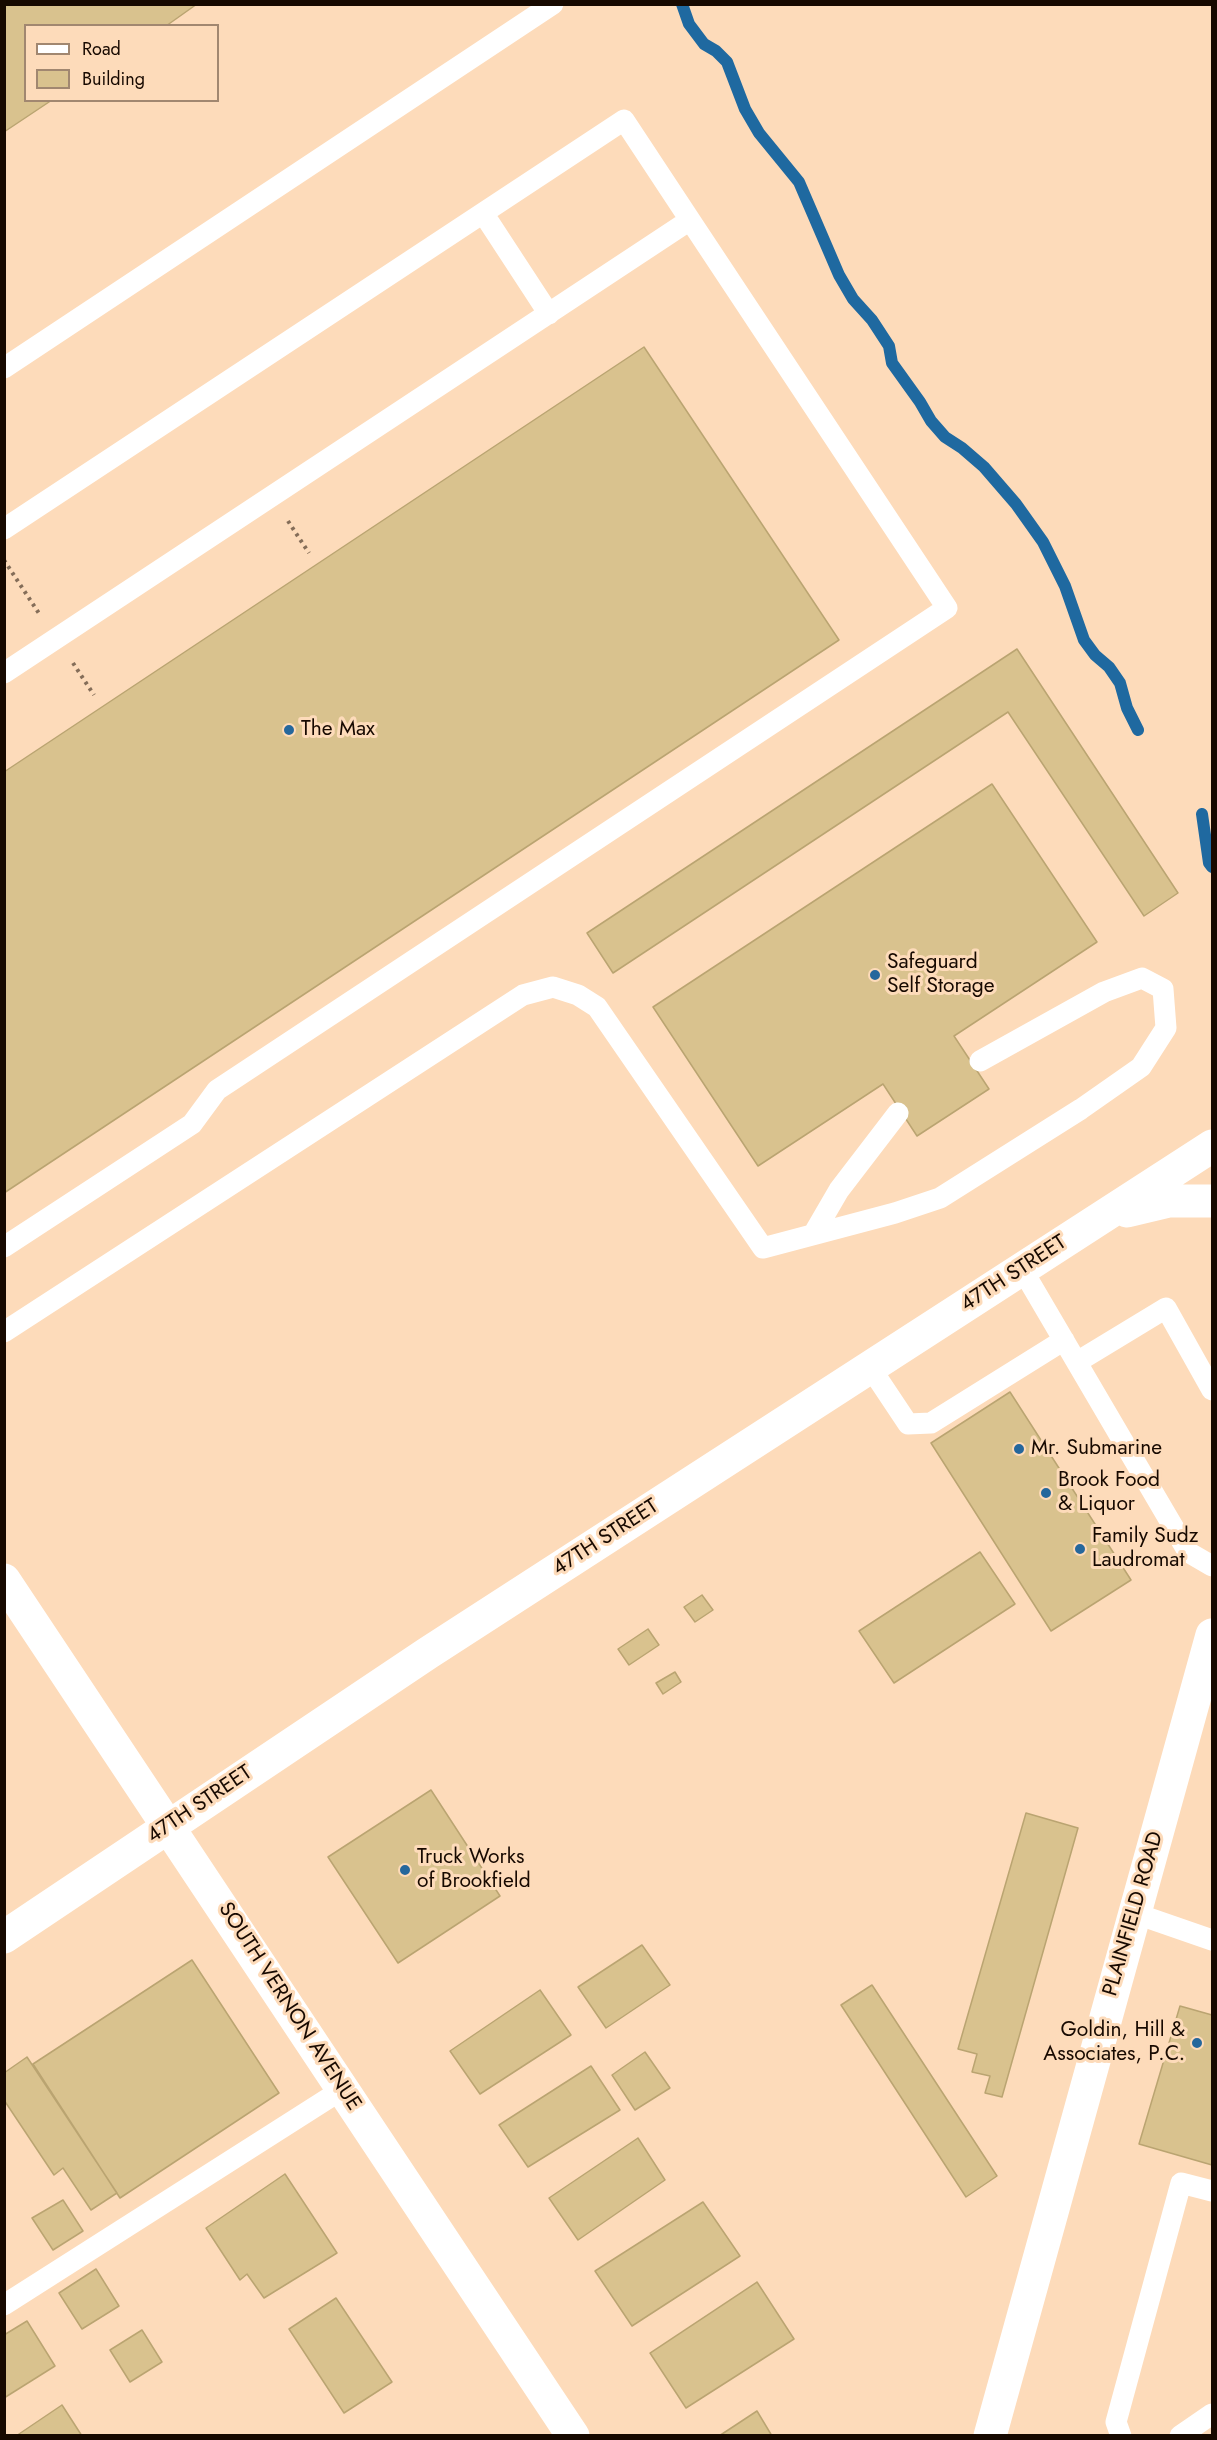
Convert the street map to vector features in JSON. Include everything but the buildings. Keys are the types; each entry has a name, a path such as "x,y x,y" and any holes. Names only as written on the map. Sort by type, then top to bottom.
{"street":[{"name":"47TH STREET","path":"4,1937 428,1653 1212,1146"},
{"path":"1104,1216 1169,1201 1212,1201"},
{"name":"SOUTH VERNON AVENUE","path":"4,1580 573,2436"},
{"name":"PLAINFIELD ROAD","path":"990,2436 1212,1635"}],"lane":[{"path":"4,368 554,4"},
{"path":"4,529 624,120 947,608 217,1090 192,1124 4,1247"},
{"path":"483,213 549,314"},
{"path":"4,673 690,220"},
{"path":"4,1332 523,995 553,987 578,995 597,1007 763,1248 895,1213 940,1198 1081,1109 1141,1067 1166,1028 1163,989 1142,978 1104,992 980,1061"},
{"path":"814,1233 839,1190 898,1113"},
{"path":"1022,1269 1188,1552 1212,1566"},
{"path":"1077,1362 1166,1308 1212,1390"},
{"path":"870,1367 908,1424 932,1423 1064,1340"},
{"path":"1134,1913 1212,1940"},
{"path":"4,2306 343,2089"},
{"path":"1121,2436 1116,2422 1181,2183 1212,2191"},
{"path":"1180,2436 1212,2413"}],"path":[{"path":"272,497 309,553"}],"waterway":[{"path":"682,4 689,24 704,44 716,51 727,62 745,109 759,133 799,182 839,275 853,299 872,320 889,346 892,363 931,421 945,437 984,467 1016,504 1043,542 1065,586 1084,640 1095,655 1109,667 1120,683 1127,708 1138,730"},
{"path":"1202,814 1209,863 1212,867"}],"place":[{"name":"The Max","path":"289,730"},
{"name":"Safeguard Self Storage","path":"875,975"},
{"name":"Mr. Submarine","path":"1019,1449"},
{"name":"Brook Food & Liquor","path":"1046,1493"},
{"name":"Family Sudz Laudromat","path":"1080,1549"},
{"name":"Truck Works of Brookfield","path":"405,1870"},
{"name":"Goldin, Hill & Associates, P.C.","path":"1197,2043"}]}
